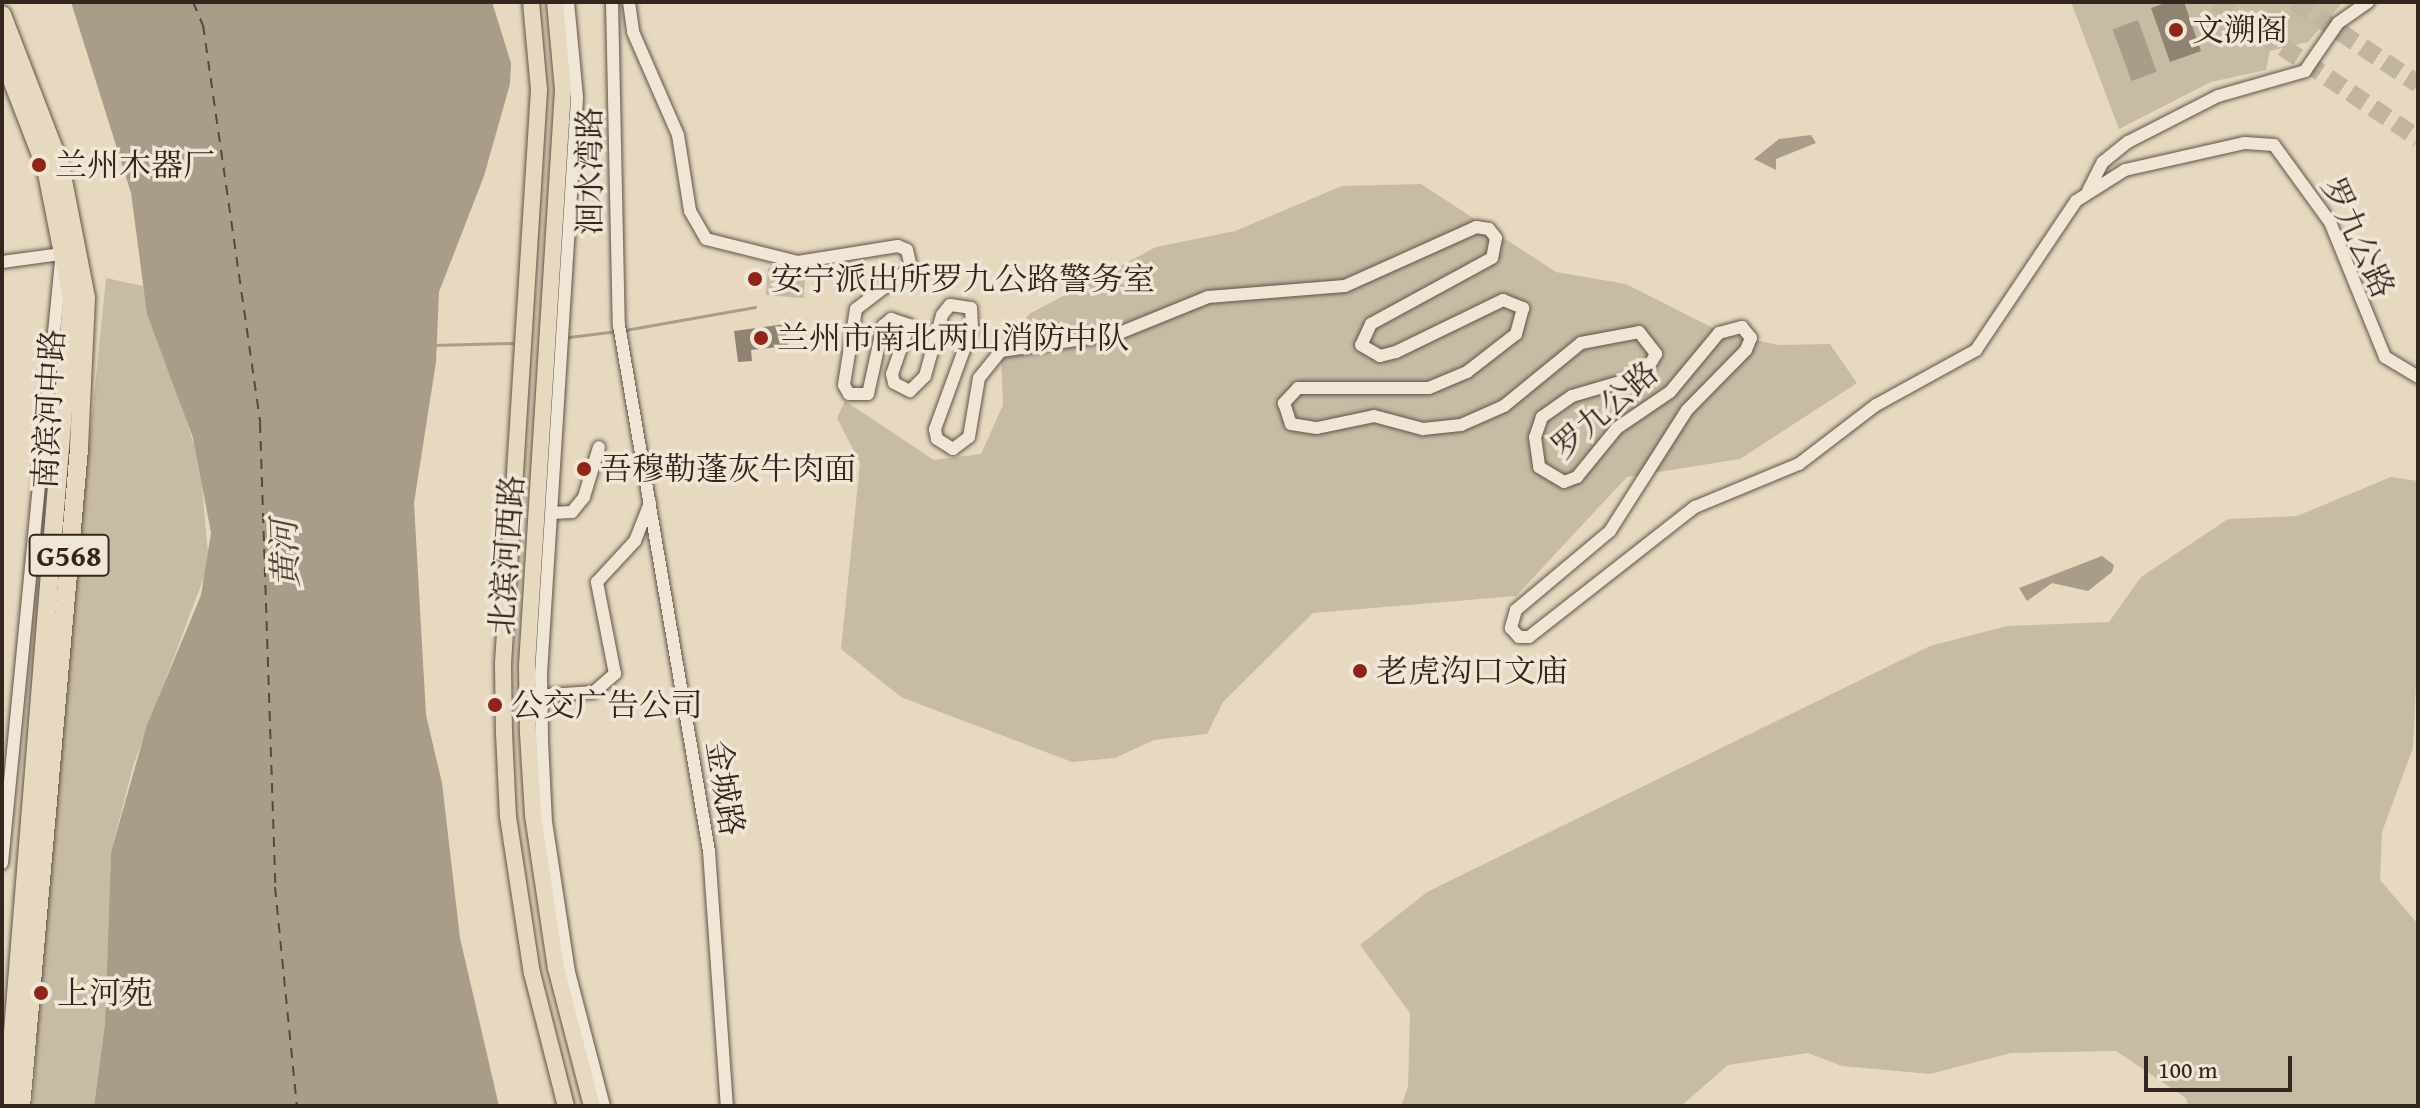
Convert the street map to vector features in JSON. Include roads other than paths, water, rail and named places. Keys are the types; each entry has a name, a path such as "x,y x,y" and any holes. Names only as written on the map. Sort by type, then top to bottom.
{"highway":[{"name":"南滨河中路","path":"2,15 60,165 72,299 7,1106"},
{"name":"南滨河中路","path":"2,54 46,168 86,298 79,449 21,1106"}],"main road":[{"name":"北滨河西路","path":"531,2 539,90 503,664 504,733 508,817 532,973 566,1106"},
{"name":"北滨河西路","path":"555,2 563,90 534,696 533,815 551,937 592,1106"}],"street":[{"path":"568,2 577,98 552,513 534,696 546,822 567,957 604,1106"},
{"name":"洄水湾路","path":"612,2 619,325 622,340"},
{"name":"罗九公路","path":"629,2 633,32 678,135 690,211 706,239 798,262 898,246 907,250 911,267 856,309 844,385 849,394 868,394 883,326 891,319 909,325 892,374 894,383 910,391 925,376 942,315 950,305 971,308 972,328 935,429 937,439 953,449 969,437 979,378 1001,351 1127,331 1208,297 1345,286 1476,227 1489,229 1496,238 1492,258 1371,324 1361,334 1361,345 1380,356 1396,352 1503,300 1523,308 1516,334 1467,372 1429,388 1298,388 1284,403 1291,424 1317,428 1374,416 1423,429 1461,425 1504,406 1581,343 1639,332 1656,354 1644,375 1556,402 1542,417 1535,437 1539,467 1564,482 1577,477 1617,428 1670,392 1719,333 1742,327 1751,338 1746,350 1687,410 1610,531 1516,610 1511,628 1519,637 1529,637 1707,500 1799,464 1876,405 1976,350 2088,191 2125,170 2245,143 2274,145 2330,222 2385,357 2418,377"},
{"path":"2088,191 2103,162 2128,142 2218,96 2305,71 2338,23 2368,2"},
{"path":"2,262 70,252"},
{"path":"2,863 50,389 54,288 70,252"},
{"name":"金城路","path":"622,340 709,851 727,1106"},
{"path":"552,513 572,512 584,497 599,447"},
{"path":"534,696 594,692 615,674 597,582 635,541 650,503"}],"water":[{"name":"黄河","path":"71,2 492,2 511,63 510,84 484,176 439,292 436,362 414,503 426,715 442,783 460,938 499,1106 94,1106 105,1024 111,852 147,725 201,595 211,533 193,438 147,314 131,193"},
{"path":"2138,20 2157,72 2131,81 2113,29"},
{"path":"1811,135 1816,143 1776,159 1776,170 1754,159 1779,139"},
{"path":"2102,556 2114,565 2112,572 2088,591 2052,583 2027,601 2019,588"}],"waterway":[{"path":"625,330 755,307"},
{"path":"569,337 618,331"},
{"path":"432,345 512,343"}],"tunnel":[{"path":"2216,2 2418,138"},
{"path":"2295,2 2418,84"}],"place":[{"name":"文溯阁","path":"2176,30"},
{"name":"兰州木器厂","path":"39,165"},
{"name":"安宁派出所罗九公路警务室","path":"755,279"},
{"name":"兰州市南北两山消防中队","path":"761,338"},
{"name":"吾穆勒蓬灰牛肉面","path":"584,469"},
{"name":"老虎沟口文庙","path":"1360,671"},
{"name":"公交广告公司","path":"495,705"},
{"name":"上河苑","path":"41,993"}]}
